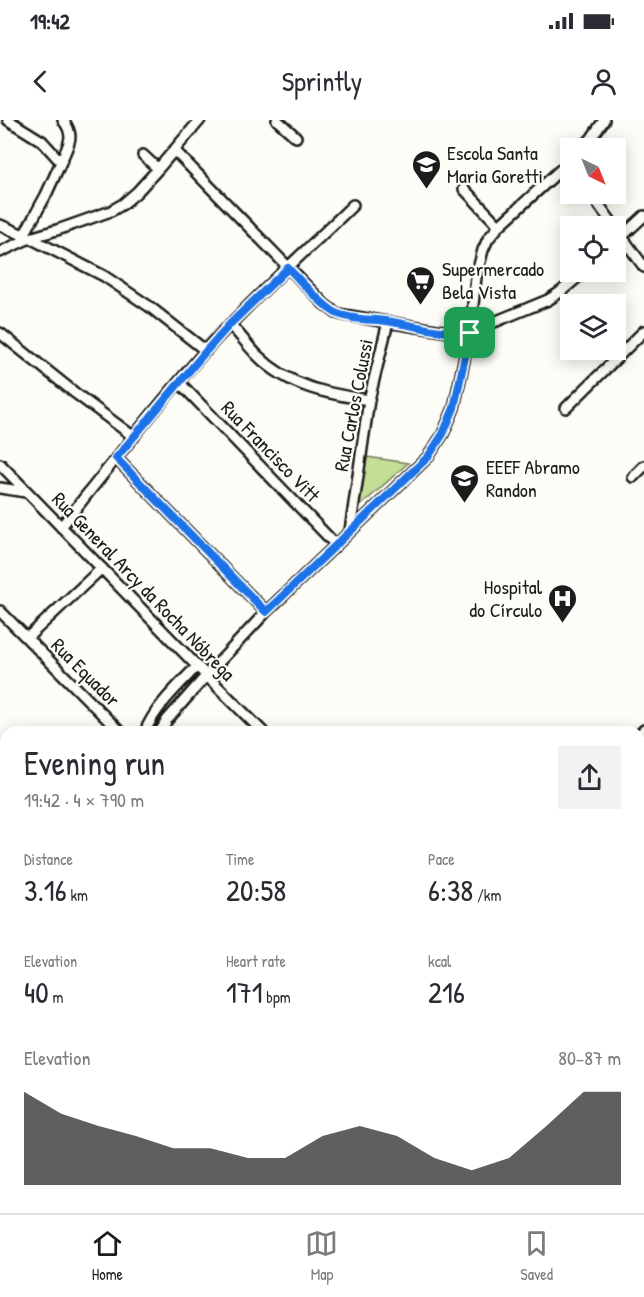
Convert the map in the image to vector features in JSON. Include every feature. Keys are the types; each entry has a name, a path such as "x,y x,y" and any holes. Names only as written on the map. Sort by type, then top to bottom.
{"street":[{"path":"8,120 42,141 61,162"},
{"path":"27,237 70,137 69,128 63,120"},
{"path":"0,252 27,237 60,229 111,211 123,204 175,151 200,120"},
{"path":"277,120 296,138"},
{"path":"592,138 604,120"},
{"path":"175,151 288,268 336,313 355,318 470,333 548,300 572,282"},
{"path":"143,155 158,169"},
{"path":"164,726 206,676 266,612 428,457 443,434 454,408 470,333 476,277 488,239 499,226 560,171"},
{"path":"464,189 499,226"},
{"path":"599,204 608,216"},
{"path":"62,527 116,458 230,324 353,205"},
{"path":"626,233 644,216"},
{"path":"0,225 104,276 150,307 206,351"},
{"path":"626,240 644,267"},
{"name":"Rua Carlos Colussi","path":"350,531 369,400 388,322"},
{"path":"230,324 260,357 275,370 295,382 330,394 369,400"},
{"path":"566,408 644,331"},
{"path":"0,333 134,437"},
{"name":"Rua Francisco Vitt","path":"179,382 336,545"},
{"path":"116,458 266,612"},
{"name":"Rua General Arcy da Rocha Nóbrega","path":"0,464 257,726"},
{"path":"633,477 644,466"},
{"path":"0,488 26,492"},
{"path":"27,638 102,568"},
{"name":"Rua Equador","path":"0,611 114,726"},
{"path":"147,726 155,713 197,666"},
{"path":"155,713 167,720"}],"green space":[{"path":"367,457 408,463 357,509"}],"place":[{"name":"Escola Santa Maria Goretti","path":"426,190"},
{"name":"Supermercado Bela Vista","path":"421,306"},
{"name":"EEEF Abramo Randon","path":"465,504"},
{"name":"Hospital do Círculo","path":"563,624"}],"route":[{"path":"288,268 336,313 355,318 470,333 454,408 443,434 428,457 266,612 116,458 230,324 288,268"}]}
